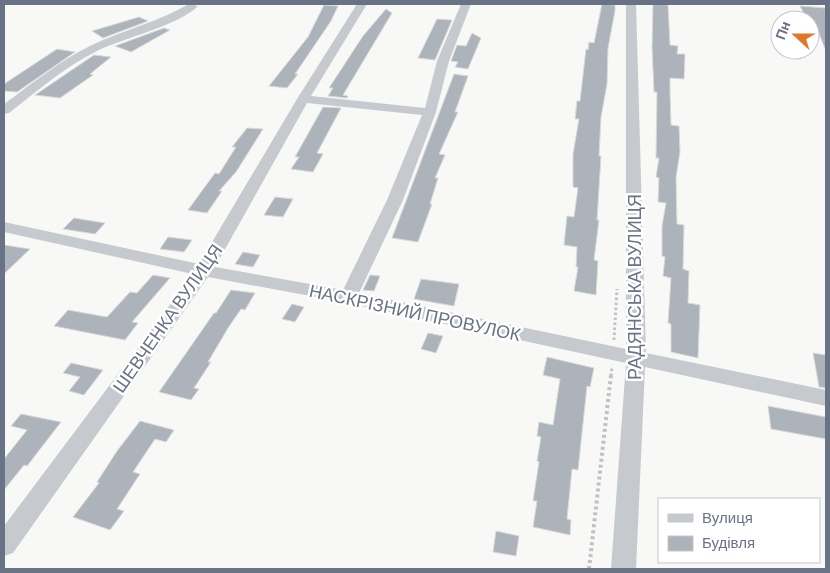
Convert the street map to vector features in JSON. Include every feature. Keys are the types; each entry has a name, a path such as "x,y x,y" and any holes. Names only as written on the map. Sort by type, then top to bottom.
{"street":[{"name":"ШЕВЧЕНКА ВУЛИЦЯ","path":"4,545 204,271 303,100 362,4"},
{"path":"348,298 395,200 430,112 443,61 466,4"},
{"name":"РАДЯНСЬКА ВУЛИЦЯ","path":"623,569 636,358 630,4"},
{"path":"4,110 79,56 105,43 177,16 193,6"},
{"path":"303,100 430,112"},
{"name":"НАСКРІЗНИЙ ПРОВУЛОК","path":"4,227 204,271 348,298 826,398"}],"path":[{"path":"589,569 614,354"}],"building":[{"path":"602,4 615,5 615,11 608,48 607,84 601,117 599,156 601,156 597,220 599,220 594,260 598,261 596,295 574,291 578,267 576,267 577,247 564,245 567,216 574,217 578,188 573,187 573,154 579,119 575,119 577,101 580,101 586,49 588,50 589,42 594,43"},
{"path":"653,4 668,5 670,45 678,46 677,54 685,54 684,79 670,78 671,125 679,126 680,152 676,177 677,224 684,225 683,269 689,271 688,303 700,305 698,358 671,352 671,324 668,323 671,278 663,276 665,257 662,256 662,226 666,203 658,202 659,178 656,177 659,158 656,158 657,92 654,92"},
{"path":"324,5 338,6 331,21 295,74 298,74 287,88 269,86 308,37"},
{"path":"800,6 826,8 826,51 820,36 820,10 802,10"},
{"path":"386,9 392,13 343,95 348,96 347,98 328,96 333,88 329,88 363,36"},
{"path":"139,17 148,21 103,38 92,31"},
{"path":"437,19 452,20 435,60 418,58"},
{"path":"164,28 170,30 131,52 115,46"},
{"path":"472,33 481,38 468,69 455,67 458,62 451,61 457,45 466,46"},
{"path":"57,49 75,52 17,92 4,91 4,84"},
{"path":"94,55 111,57 90,74 93,75 60,98 35,95"},
{"path":"454,74 468,76 455,112 458,112 439,154 445,155 435,178 438,178 430,204 432,204 418,242 392,238"},
{"path":"323,107 341,108 317,153 323,154 313,172 291,169 299,157 295,157"},
{"path":"247,128 263,129 236,172 219,191 222,191 207,213 188,210 215,173 219,174 236,147 232,147"},
{"path":"275,197 293,199 283,217 264,215"},
{"path":"74,218 105,223 95,234 63,229"},
{"path":"168,237 192,240 184,252 160,249"},
{"path":"4,245 30,249 4,274"},
{"path":"243,252 260,255 253,267 235,264"},
{"path":"153,275 170,278 132,322 138,323 125,340 54,326 68,310 107,317 130,292 137,293"},
{"path":"370,275 380,276 374,291 363,290"},
{"path":"421,279 459,284 454,306 414,299"},
{"path":"231,290 255,293 245,310 241,309 228,328 208,362 211,362 194,388 199,389 191,400 159,392 214,313 216,313"},
{"path":"292,304 304,307 295,322 282,319"},
{"path":"428,333 443,336 436,353 421,349"},
{"path":"813,353 826,355 826,388 819,387"},
{"path":"547,357 594,368 590,387 587,386 578,470 572,469 567,519 571,520 570,535 533,527 537,501 533,501 541,437 537,436 539,422 553,425 560,379 543,375"},
{"path":"71,363 103,370 84,395 69,391 80,377 63,373"},
{"path":"768,406 826,417 826,439 771,429"},
{"path":"21,414 61,422 27,466 24,465 4,490 4,459 27,430 11,426"},
{"path":"140,421 174,430 166,442 155,439 133,472 140,474 117,509 124,511 110,530 73,517 99,483 97,482 117,451"},
{"path":"496,531 519,536 516,556 493,552"}]}
